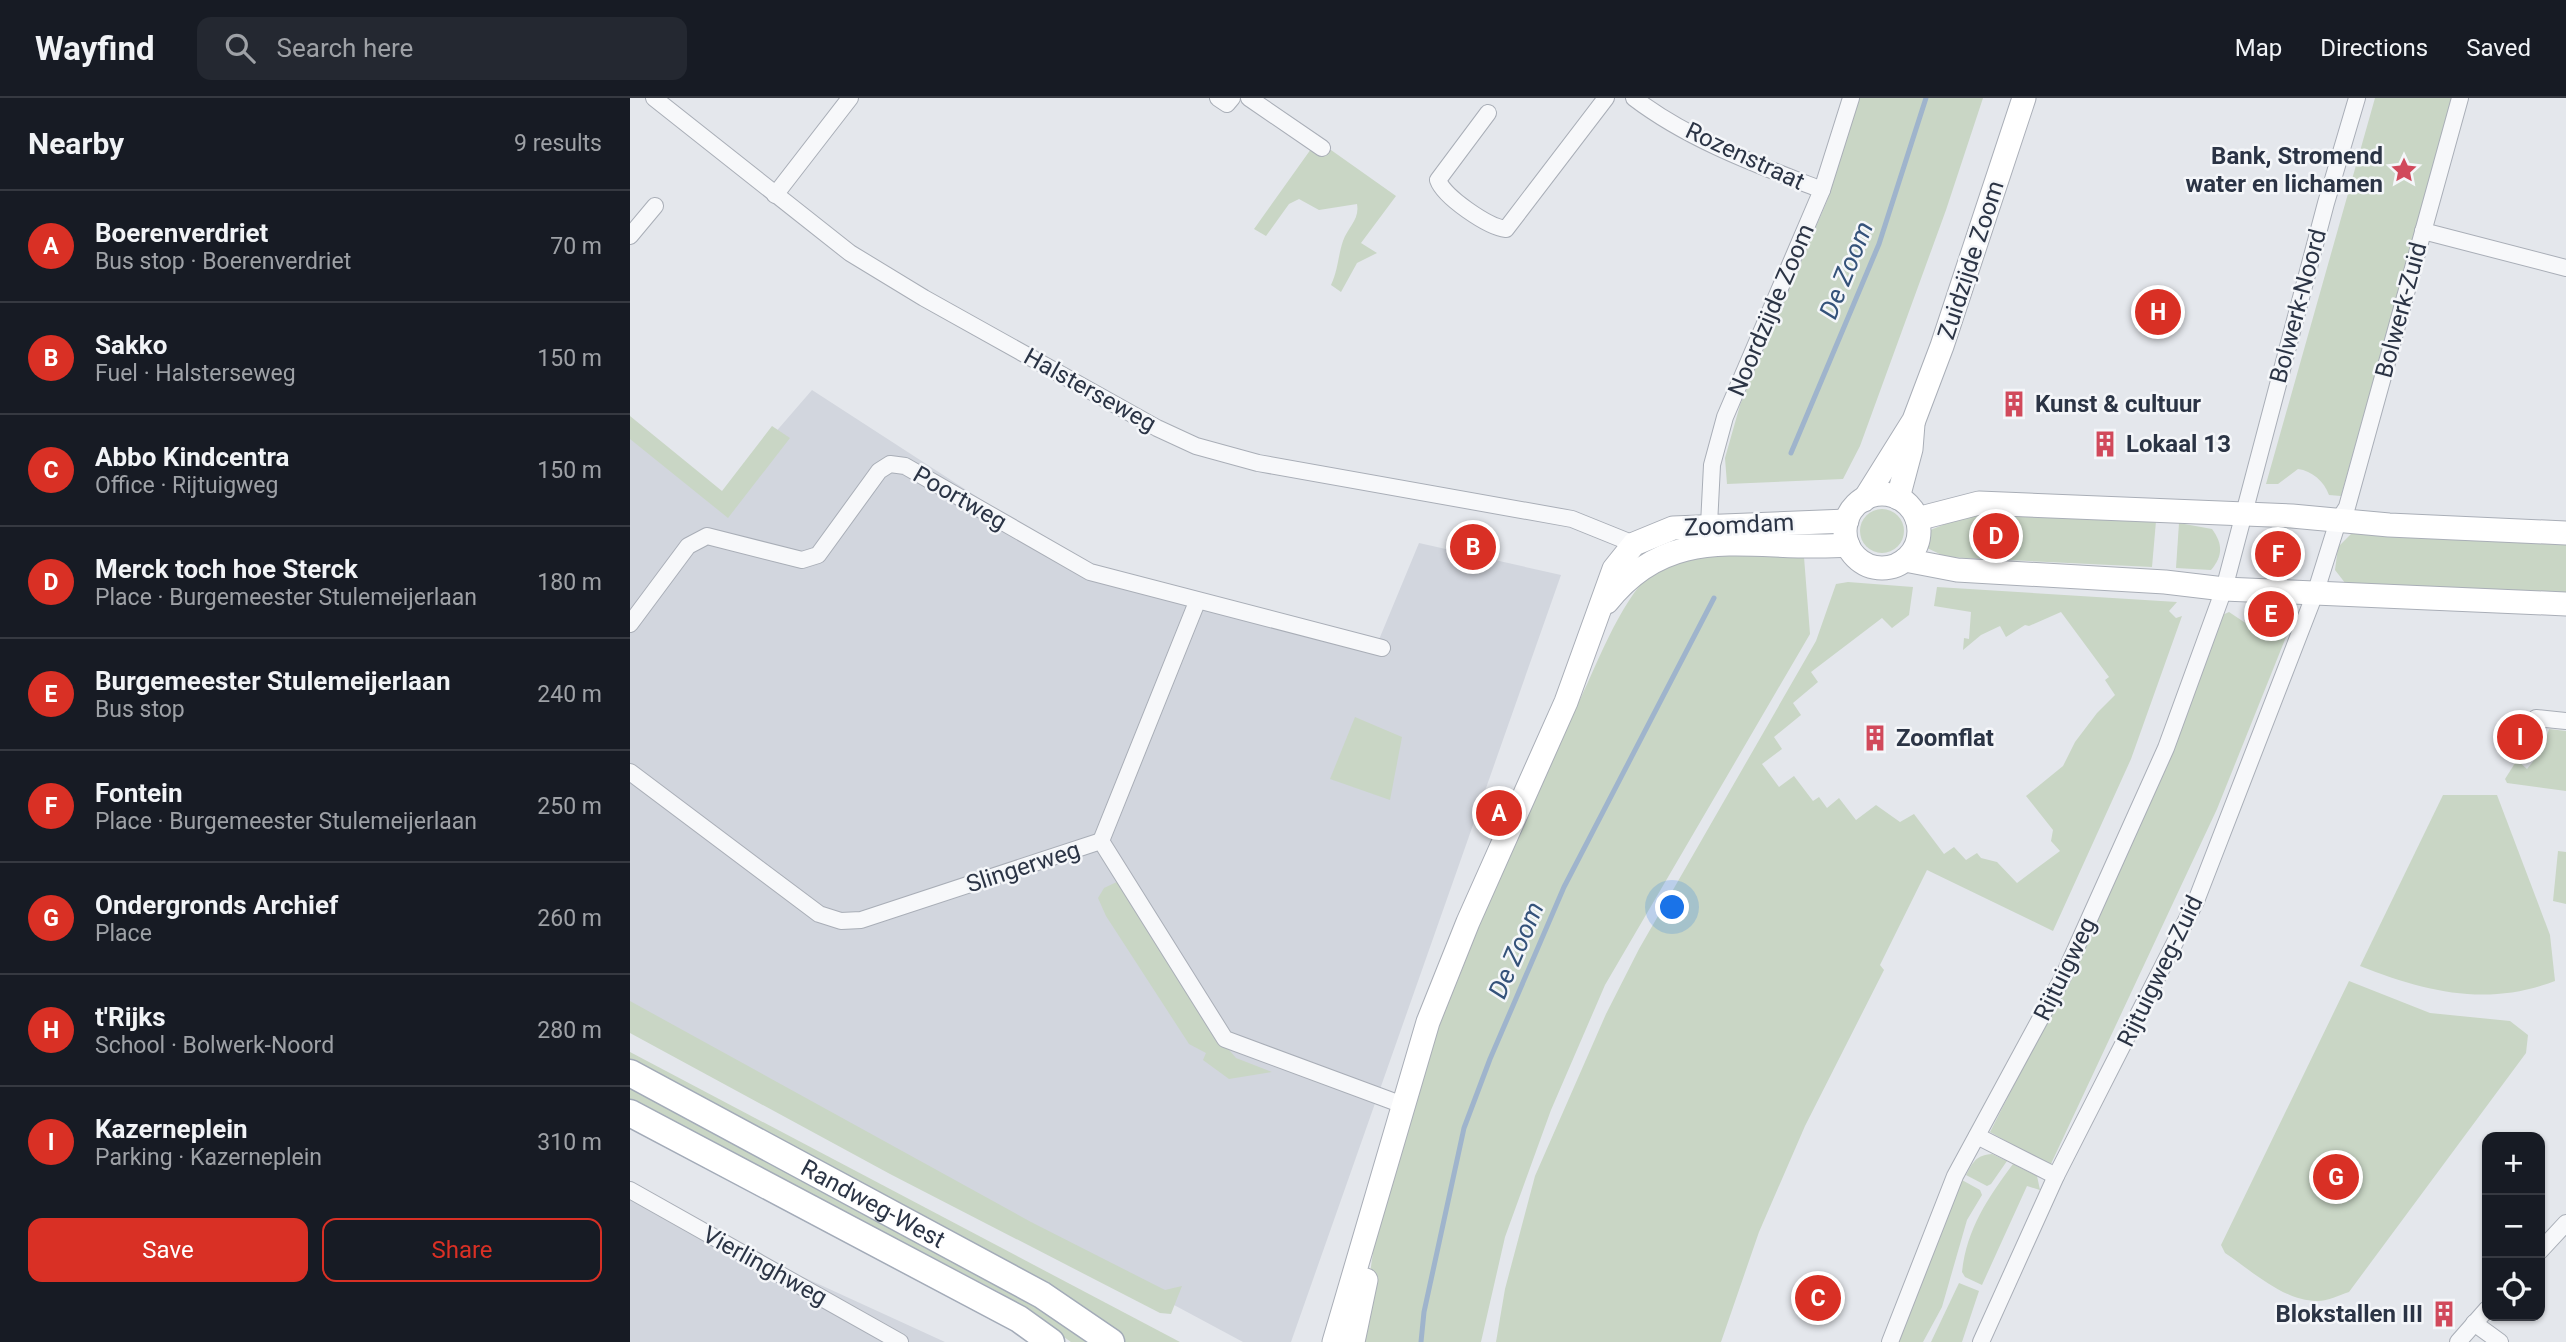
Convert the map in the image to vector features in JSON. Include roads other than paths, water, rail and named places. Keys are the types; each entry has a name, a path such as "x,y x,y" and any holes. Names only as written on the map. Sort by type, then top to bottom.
{"main road":[{"name":"Zuidzijde Zoom","path":"1864,500 1914,421 1942,346 2024,98"},
{"name":"Zuidzijde Zoom","path":"1898,498 1911,449 1914,421"},
{"path":"1905,560 1918,540 1917,519 1910,508 1898,498 1885,495 1864,500 1853,509 1847,521 1848,545 1858,558 1870,566 1884,568 1905,560 1957,570 2165,582 2224,589 2566,604"},
{"path":"1917,519 1979,503 2566,533"},
{"name":"Zoomdam","path":"1629,550 1673,528 1847,521"},
{"name":"Zoomdam","path":"1598,617 1617,589 1652,560 1671,551 1697,545 1848,545"},
{"path":"1334,1342 1373,1208 1396,1103 1468,922 1566,702 1598,617 1607,584 1629,550"},
{"name":"Randweg-West","path":"630,1073 1042,1295 1111,1342"},
{"name":"Randweg-West","path":"630,1113 1019,1320 1051,1342"},
{"path":"1353,1342 1368,1272 1373,1208"}],"street":[{"name":"Halsterseweg","path":"654,98 850,253 924,298 1157,428 1196,446 1258,463 1572,519 1629,550 1637,562 1652,560"},
{"path":"775,195 850,98"},
{"path":"1218,98 1227,104 1232,98"},
{"path":"1249,98 1322,148"},
{"path":"1488,113 1438,180 1442,190 1495,228 1506,229 1606,98"},
{"name":"Rozenstraat","path":"1634,98 1650,110 1747,161 1822,190"},
{"name":"Noordzijde Zoom","path":"1709,525 1712,465 1725,417 1822,190 1851,98"},
{"name":"Bolwerk-Noord","path":"2224,589 2322,215 2357,98"},
{"name":"Bolwerk-Zuid","path":"2316,591 2338,521 2347,507 2460,98"},
{"path":"630,236 654,206"},
{"path":"2423,231 2566,268"},
{"name":"Poortweg","path":"630,624 688,546 706,536 802,561 818,555 879,471 890,464 905,466 1090,572 1382,648"},
{"name":"Rijtuigweg","path":"1890,1342 1955,1176 2064,975 2116,864 2166,748 2224,589"},
{"name":"Rijtuigweg-Zuid","path":"1981,1342 2056,1175 2196,901 2316,591"},
{"path":"1101,841 1197,602"},
{"path":"2536,718 2566,722"},
{"name":"Slingerweg","path":"630,772 819,914 841,921 861,920 1101,841 1225,1039 1396,1103"},
{"path":"1977,1136 2056,1175"},
{"name":"Vierlinghweg","path":"630,1191 900,1342"},
{"path":"2545,1246 2566,1223"},
{"path":"2458,1342 2482,1314"},
{"path":"2474,1323 2500,1342"}],"waterway":[{"name":"De Zoom","path":"1791,453 1879,244 1926,98"},
{"name":"De Zoom","path":"1421,1342 1424,1312 1464,1128 1490,1059 1564,887 1714,598"}],"place":[{"name":"Bank, Stromend water en lichamen","path":"2404,170"},
{"name":"t'Rijks","path":"2158,312"},
{"name":"Kunst & cultuur","path":"2014,404"},
{"name":"Lokaal 13","path":"2105,444"},
{"name":"Merck toch hoe Sterck","path":"1996,536"},
{"name":"Sakko","path":"1473,547"},
{"name":"Fontein","path":"2278,554"},
{"name":"Burgemeester Stulemeijerlaan","path":"2271,614"},
{"name":"Kazerneplein","path":"2520,737"},
{"name":"Zoomflat","path":"1875,738"},
{"name":"Boerenverdriet","path":"1499,813"},
{"name":"Ondergronds Archief","path":"2336,1177"},
{"name":"Abbo Kindcentra","path":"1818,1298"},
{"name":"Blokstallen III","path":"2444,1314"}]}
